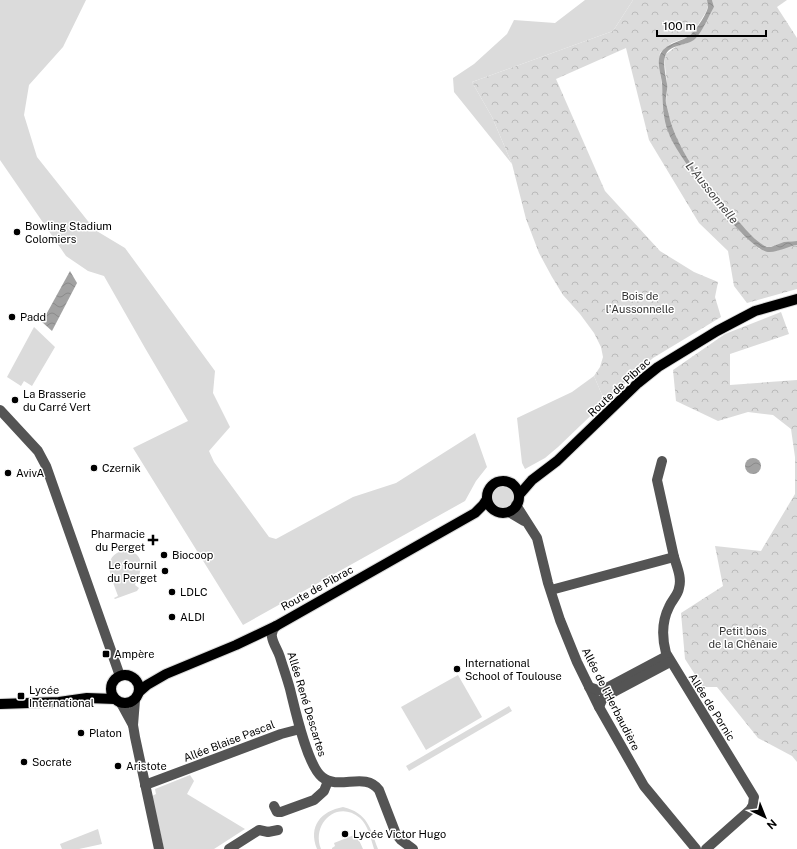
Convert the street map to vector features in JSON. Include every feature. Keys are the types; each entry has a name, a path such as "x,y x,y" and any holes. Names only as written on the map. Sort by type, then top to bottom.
{"main road":[{"name":"Route de Pibrac","path":"512,484 523,484 532,480 563,456 638,383 658,367 717,331 755,311 797,299"},
{"name":"Route de Pibrac","path":"515,504 532,480"},
{"path":"504,481 512,484 516,488 515,504 501,513 496,512 490,506 487,499 488,490 495,483 504,481"},
{"name":"Route de Pibrac","path":"137,696 147,685 166,674 236,645 276,626 475,513 487,499"},
{"name":"Route de Pibrac","path":"475,513 488,510 496,512"},
{"name":"Route de Pibrac","path":"135,679 166,674"},
{"path":"0,704 59,702 87,698 128,703 137,696 138,684 135,679 126,675 120,676 114,680 112,684 87,698"},
{"path":"112,684 111,692 118,701"},
{"path":"0,710 8,707 12,703"}],"street":[{"path":"0,410 38,451 46,466 120,676"},
{"name":"Allée de Pornic","path":"662,461 657,480 680,579 680,587 677,595 668,607 663,624 664,642 669,659 754,797 753,805 750,810 706,849"},
{"name":"Allée de l'Herbaudière","path":"515,504 537,538 550,590 568,641 599,707 644,786 696,849"},
{"path":"550,590 674,557"},
{"name":"Allée René Descartes","path":"276,626 272,633 272,638 279,652 300,729 318,774 328,781"},
{"path":"589,687 603,690 669,659"},
{"path":"599,707 602,700 606,696 669,659"},
{"path":"137,696 133,725 159,849"},
{"path":"118,701 133,725"},
{"name":"Allée Blaise Pascal","path":"145,785 281,734 300,729"},
{"path":"274,806 277,812 281,812 314,800 324,791 328,781 365,781 373,784 379,790 396,834 412,849"},
{"path":"229,849 259,830 268,832 278,830"}],"green space":[{"path":"0,0 86,0 63,47 29,85 24,115 37,157 95,230 125,248 215,371 213,393 230,427 209,451 214,462 269,537 276,539 353,497 396,483 475,433 487,467 476,481 465,501 243,625 133,448 188,421 104,276 88,271 66,256 0,160"},
{"path":"585,0 633,0 613,31 472,82 492,117 512,164 454,92 453,78 474,64 507,34 514,20 555,23"},
{"name":"Bois de l'Aussonnelle","path":"633,0 707,0 708,6 706,12 693,33 688,37 672,43 660,53 660,71 669,134 724,214 759,249 776,251 789,246 797,245 797,289 747,303 734,286 728,251 699,223 649,140 626,48 556,79 605,191 660,251 694,272 718,282 715,297 721,317 653,358 605,402 594,376 600,367 603,357 601,347 594,333 563,295 539,253 526,219 512,164 492,117 472,82 613,31"},
{"path":"712,0 787,0 777,7 797,38 797,241 768,247 756,241 700,176 681,148 674,133 666,102 666,54 677,46 690,42 714,7"},
{"name":"Petit bois de la Chênaie","path":"781,312 789,334 730,354 730,385 797,380 797,762 792,756 758,738 717,687 703,687 685,659 681,613 723,586 715,546 761,551 795,494 795,457 791,429 773,415 748,412 718,421 676,401 673,370 725,334"},
{"path":"34,327 55,347 32,386 24,381 21,386 7,377"},
{"path":"594,376 605,402 545,458 525,469 522,463 517,418 572,392"},
{"path":"503,485 511,489 515,497 511,505 503,509 495,505 491,497 495,489"},
{"path":"125,550 137,555 140,559 141,569 135,585 139,588 137,591 115,599 114,598 118,596 111,575 110,562 112,557 117,553"},
{"path":"458,675 482,717 426,750 401,707"},
{"path":"509,706 512,711 409,771 406,766"},
{"path":"190,775 194,781 187,794 245,829 214,849 164,849 152,796 156,794 155,789"},
{"path":"343,807 358,813 363,817 370,828 378,849 374,849 369,832 363,821 351,813 343,811 328,817 323,823 319,840 321,849 317,849 314,833 318,821 328,812"},
{"path":"98,829 102,844 79,849 62,849 60,844"},
{"path":"354,835 355,839 358,838 363,849 332,849 335,846 334,843"}],"water":[{"name":"L'Aussonnelle","path":"707,0 712,0 714,7 698,36 688,43 672,48 668,51 665,58 664,65 667,86 666,103 675,135 690,162 709,188 756,240 767,247 784,242 797,241 797,245 768,252 758,247 744,235 713,200 698,180 669,134 663,109 662,83 659,65 660,54 666,47 689,36 694,31 706,13 708,6"},
{"path":"70,271 77,283 52,331 42,322"},
{"path":"753,458 759,460 761,466 759,472 753,474 747,472 745,466 747,460"}],"place":[{"name":"Bowling Stadium Colomiers","path":"17,232"},
{"name":"Padd","path":"12,317"},
{"name":"La Brasserie du Carré Vert","path":"15,400"},
{"name":"Czernik","path":"94,468"},
{"name":"AvivA","path":"8,473"},
{"name":"Pharmacie du Perget","path":"153,540"},
{"name":"Biocoop","path":"164,555"},
{"name":"Le fournil du Perget","path":"165,571"},
{"name":"LDLC","path":"172,592"},
{"name":"ALDI","path":"172,617"},
{"name":"Ampère","path":"106,654"},
{"name":"International School of Toulouse","path":"457,669"},
{"name":"Lycée International","path":"21,696"},
{"name":"Platon","path":"81,733"},
{"name":"Socrate","path":"24,762"},
{"name":"Aristote","path":"118,766"},
{"name":"Lycée Victor Hugo","path":"345,834"}]}
